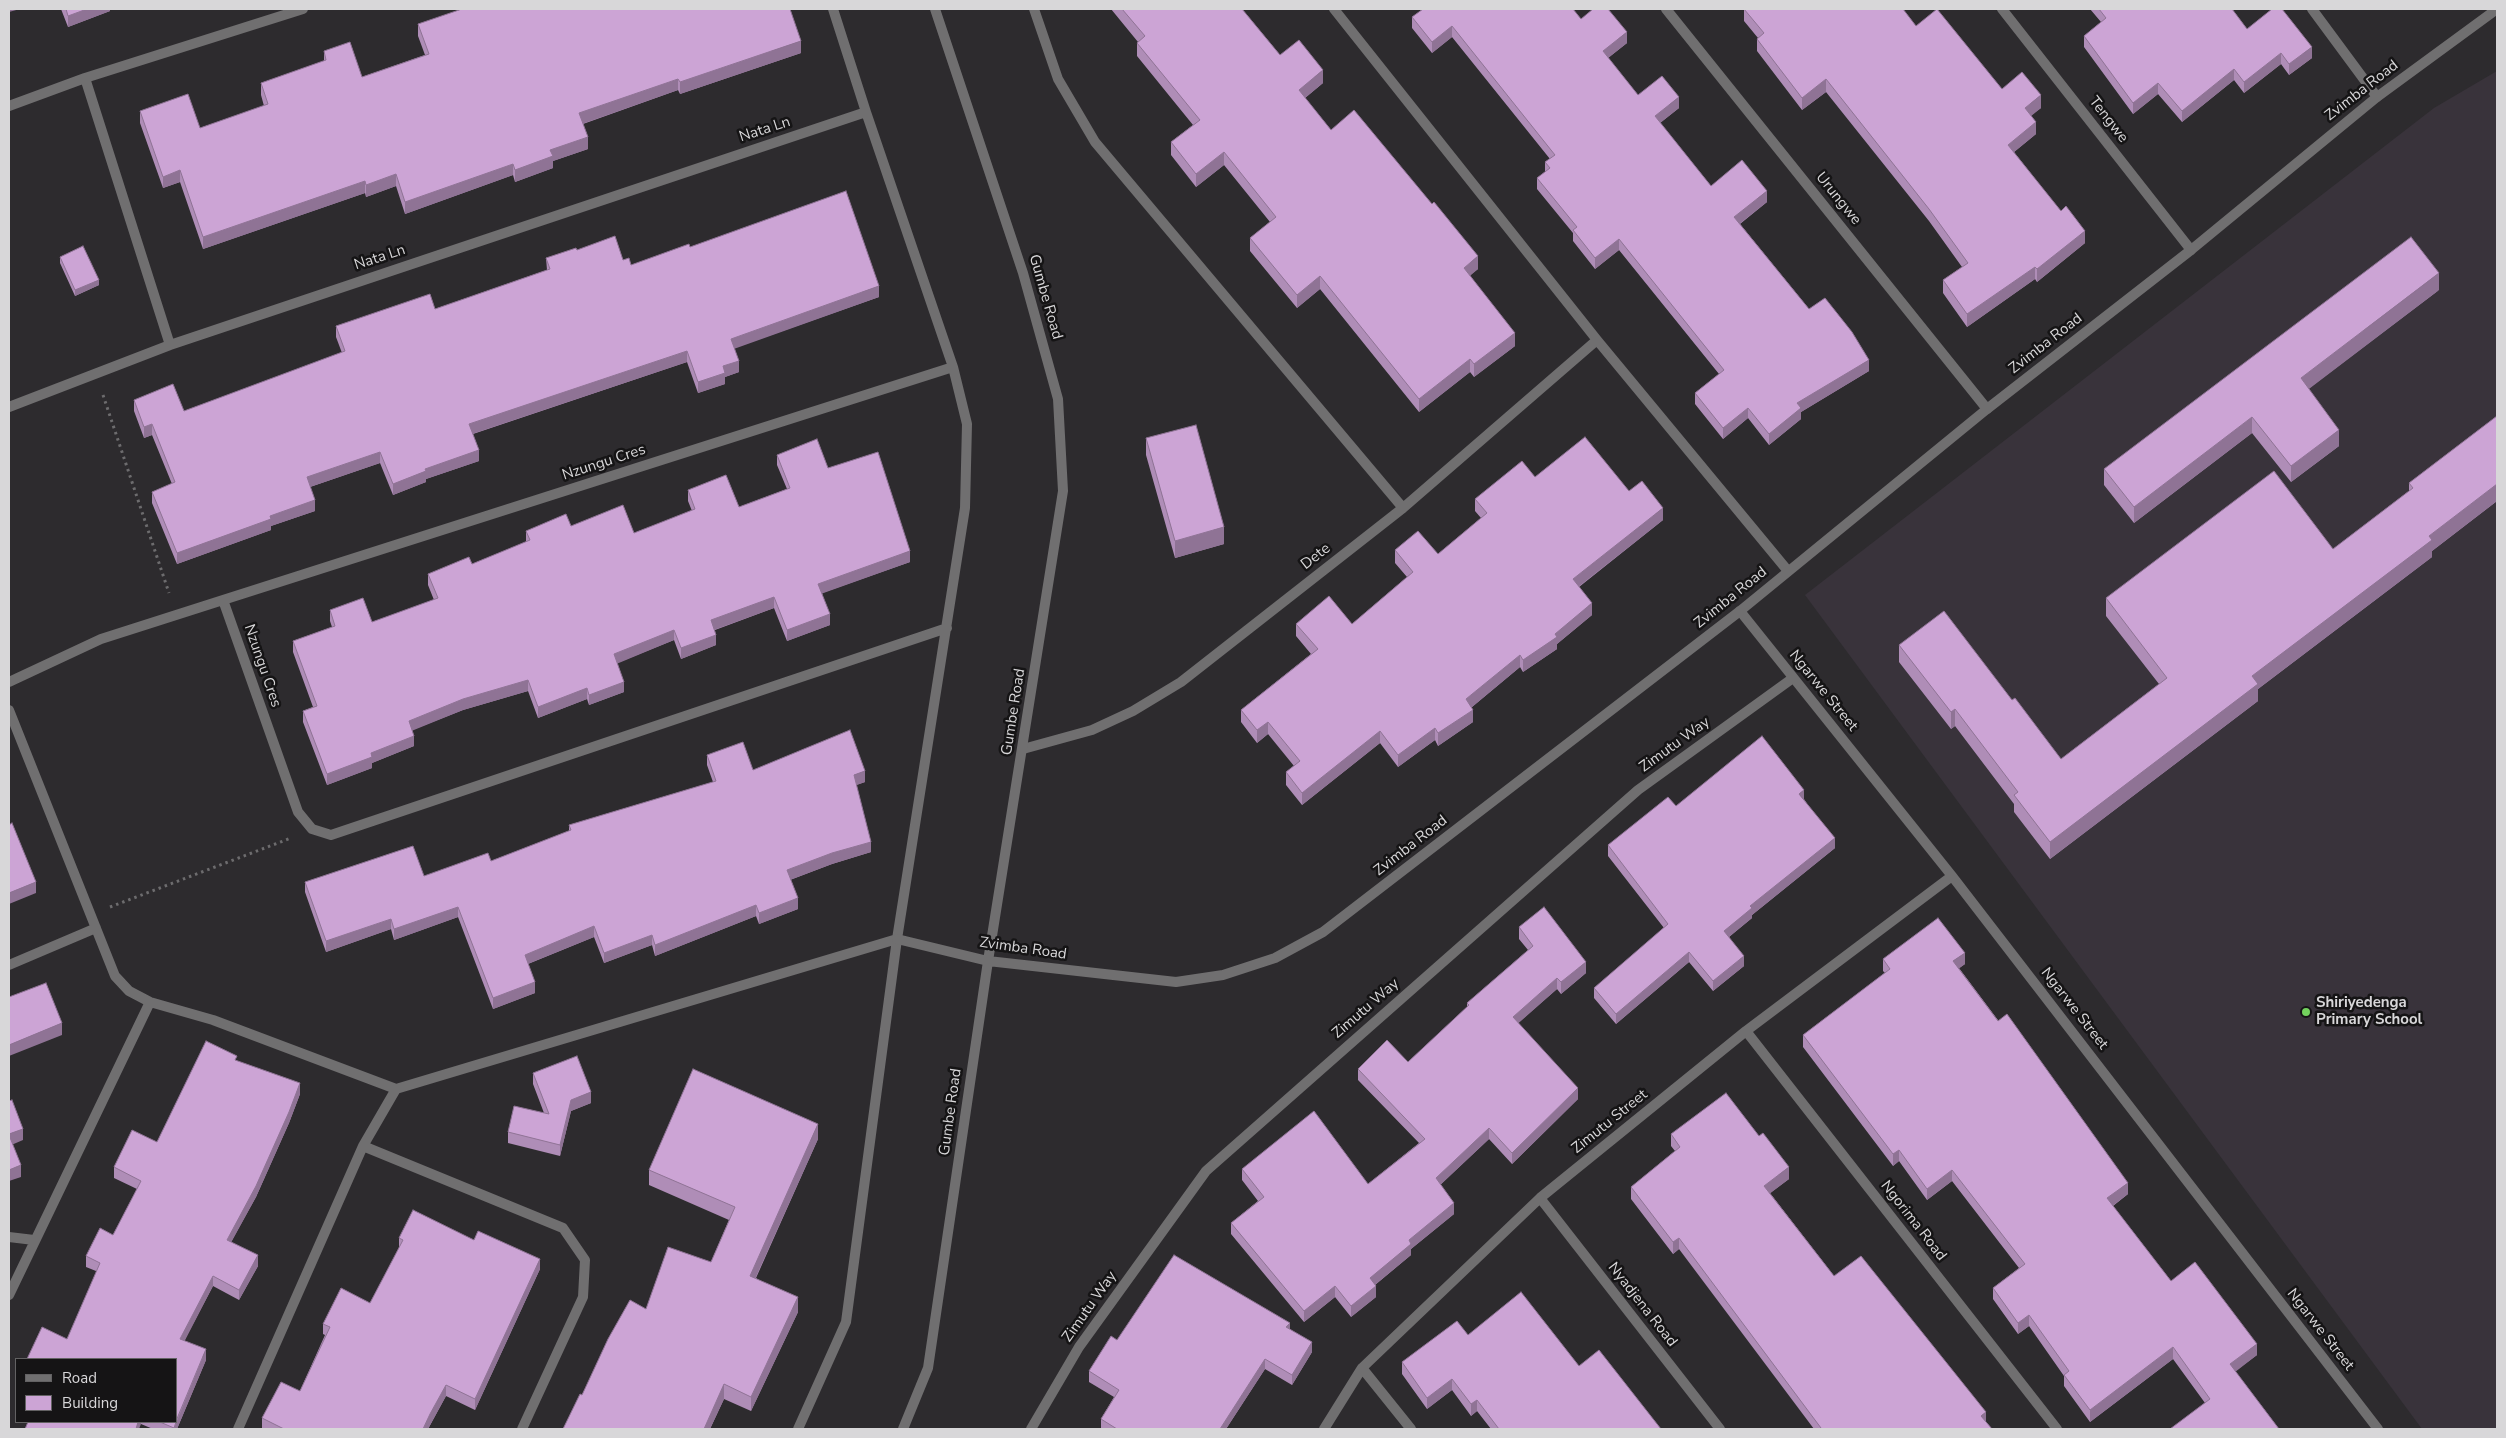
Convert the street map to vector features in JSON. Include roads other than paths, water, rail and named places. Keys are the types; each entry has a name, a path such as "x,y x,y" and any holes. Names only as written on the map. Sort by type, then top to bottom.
{"street":[{"path":"9,106 85,78 303,9"},
{"path":"798,1429 846,1322 897,939 965,508 967,424 953,367 833,9"},
{"name":"Gumbe Road","path":"903,1429 928,1368 988,961 1063,491 1058,399 1023,273 935,9"},
{"path":"1034,9 1058,79 1095,142 1403,508"},
{"path":"1334,9 1597,340 1788,571"},
{"name":"Urungwe","path":"1666,9 1987,409"},
{"name":"Tengwe","path":"2002,9 2191,250"},
{"path":"2312,9 2377,97"},
{"name":"Zvimba Road","path":"897,939 988,961 1176,982 1223,975 1275,958 1323,932 1740,611 1987,409 2191,250 2377,97 2497,9"},
{"path":"85,78 170,345"},
{"name":"Nata Ln","path":"9,406 170,345 866,112"},
{"name":"Dete","path":"1023,749 1092,730 1133,711 1181,682 1403,508 1597,340"},
{"name":"Nzungu Cres","path":"947,628 331,835 312,829 298,812 223,600 953,367"},
{"path":"9,682 102,639 223,600"},
{"name":"Ngarwe Street","path":"1740,611 1952,876 2378,1429"},
{"name":"Zimutu Way","path":"1031,1429 1079,1347 1206,1170 1638,790 1793,678"},
{"path":"9,710 115,976 129,991 150,1002 213,1020 396,1089 897,939"},
{"name":"Zimutu Street","path":"1324,1429 1362,1368 1540,1198 1746,1031 1952,876"},
{"path":"9,965 96,928"},
{"path":"9,1295 150,1002"},
{"name":"Ngorima Road","path":"1746,1031 2058,1429"},
{"path":"238,1429 363,1146 396,1089"},
{"path":"363,1146 563,1228 585,1260 583,1297 522,1429"},
{"name":"Nyadjena Road","path":"1540,1198 1720,1429"},
{"path":"9,1237 34,1240"},
{"path":"1362,1368 1411,1429"}],"place":[{"name":"Shiriyedenga Primary School","path":"2306,1012"}]}
